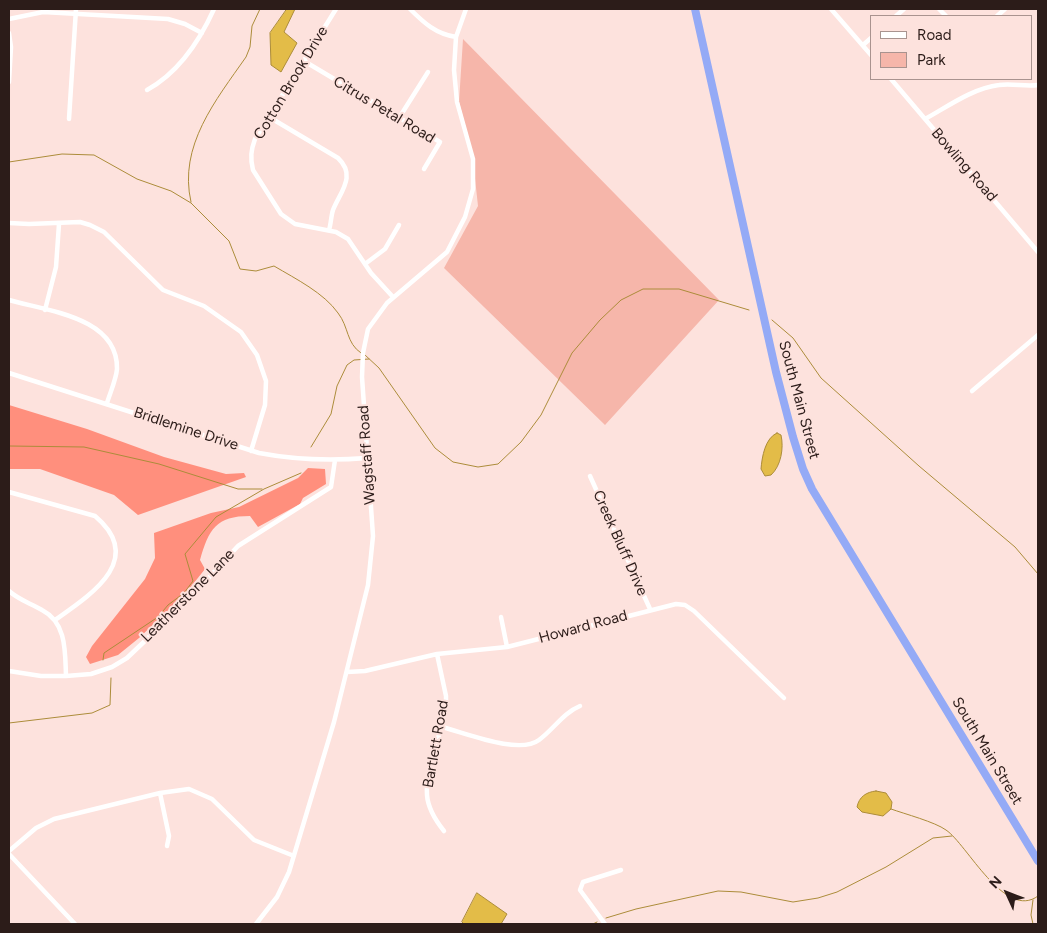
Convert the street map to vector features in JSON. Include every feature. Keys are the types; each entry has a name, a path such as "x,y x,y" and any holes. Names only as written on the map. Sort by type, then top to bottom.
{"highway":[{"name":"South Main Street","path":"695,9 776,372 803,469 812,489 1038,861"}],"street":[{"path":"147,90 158,84 185,57 202,33 214,9"},
{"name":"Cotton Brook Drive","path":"336,9 252,148 253,170 281,214 295,224 329,230 348,239 365,264 393,297"},
{"path":"410,9 432,29 456,37"},
{"name":"Wagstaff Road","path":"256,924 277,897 294,856 347,672 368,584 373,536 362,377 363,353 368,329 393,297 447,252 465,217 474,189 473,160 455,86 454,53 456,37 466,9"},
{"path":"831,9 870,54"},
{"path":"9,19 44,12 76,11 168,19 185,24 202,33"},
{"path":"68,119 76,11"},
{"path":"9,33 11,47 9,82"},
{"path":"863,45 870,39"},
{"name":"Citrus Petal Road","path":"304,61 440,142 424,168"},
{"path":"399,118 428,72"},
{"name":"Bowling Road","path":"892,80 1038,252"},
{"path":"925,119 978,92 1000,85 1026,87 1038,84"},
{"path":"269,118 338,158 345,167 347,178 345,186 332,212 329,230"},
{"path":"9,223 58,224 80,222 98,228 163,290 204,306 241,332 250,342 262,364 266,381 265,405 251,451"},
{"path":"45,310 56,268 58,224"},
{"path":"365,264 385,249 399,225"},
{"path":"9,300 86,322 95,327 108,340 116,358 117,372 107,403"},
{"path":"972,390 1038,335"},
{"name":"Bridlemine Drive","path":"9,372 251,451 291,459 335,460 368,458"},
{"name":"Leatherstone Lane","path":"9,671 41,676 66,676 103,671 126,658 189,599 218,564 238,546 331,487 335,460"},
{"name":"Creek Bluff Drive","path":"590,476 650,609"},
{"path":"9,492 95,516 106,525 114,538 116,558 109,575 55,620"},
{"path":"9,590 20,601 44,611 55,620 64,638 66,676"},
{"name":"Howard Road","path":"347,672 365,671 437,654 507,647 650,609 676,604 685,605 694,611 784,698"},
{"path":"501,617 507,647"},
{"name":"Bartlett Road","path":"437,654 446,696 442,727 428,782 427,795 431,811 444,831"},
{"path":"442,727 518,746 537,742 565,715 580,706"},
{"path":"75,924 9,852 36,828 54,819 160,792 189,789 207,795 248,836 262,845 294,856"},
{"path":"160,792 169,836 167,846"},
{"path":"605,924 580,890 583,882 621,870"}],"green space":[{"path":"463,39 719,300 605,425 444,268 478,206 472,151 459,102"}],"shaded area":[{"path":"287,9 295,9 284,32 297,43 281,72 271,65 270,33"},
{"path":"9,405 87,429 164,457 226,474 244,473 246,477 138,515 114,495 40,469 9,469"},
{"path":"777,433 781,435 782,440 781,456 777,467 771,475 765,476 761,469 763,454 767,443"},
{"path":"308,468 325,469 326,484 303,498 300,504 258,527 250,516 229,519 216,526 207,540 200,560 205,569 186,593 139,638 118,655 90,664 86,657 92,646 145,579 155,558 154,533 211,513 239,507 298,478"},
{"path":"876,791 886,793 892,802 891,809 883,816 862,812 857,807 859,800 869,793"},
{"path":"477,893 507,914 501,924 464,924 462,922"}],"waterway":[{"path":"191,202 188,181 195,143 212,107 246,57 250,47 252,26 260,9"},
{"path":"9,162 62,154 94,155 137,179 171,191 191,203 229,241 240,269 256,271 274,266 325,299 342,318 350,340 361,353"},
{"path":"365,355 379,368 435,448 453,462 478,467 498,464 521,442 541,415 572,353 600,320 621,300 643,289 679,289 749,310"},
{"path":"772,320 793,338 821,378 919,466 1015,547 1038,574"},
{"path":"311,447 331,414 337,386 347,365 354,360 369,359"},
{"path":"9,446 84,447 159,464 238,489 262,489"},
{"path":"103,660 104,653 158,617 168,605 184,593 193,581 185,554 216,517 264,489 301,473"},
{"path":"9,723 92,713 110,705 111,678"},
{"path":"891,809 927,821 946,830 955,838 988,878 1000,890 1013,898 1025,901 1038,896"},
{"path":"606,918 636,909 718,891 741,892 793,902 818,898 837,892 886,867 933,838 952,836"},
{"path":"1033,900 1031,915 1033,924"},
{"path":"593,924 597,922"}]}
